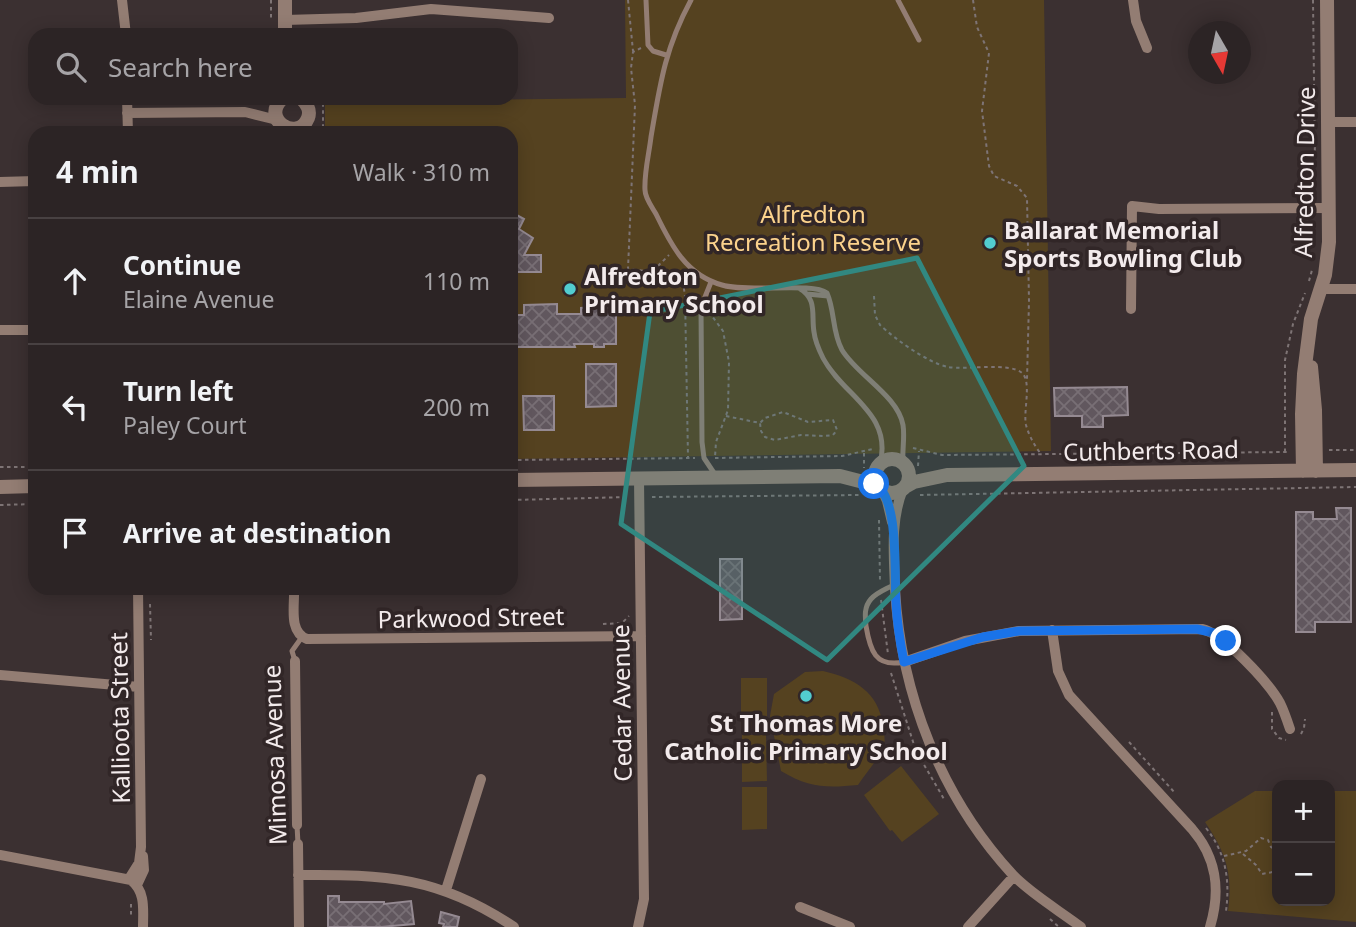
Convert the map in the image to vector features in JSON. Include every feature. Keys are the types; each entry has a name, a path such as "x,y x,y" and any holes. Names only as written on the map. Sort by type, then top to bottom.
{"street":[{"path":"122,0 125,28"},
{"path":"282,28 278,21 285,0"},
{"path":"1133,0 1136,21 1147,48"},
{"name":"Alfredton Drive","path":"1309,471 1302,406 1312,314 1321,289 1329,249 1327,0"},
{"path":"278,21 356,18 431,9 549,18"},
{"path":"127,105 128,126"},
{"path":"127,113 244,113 271,105"},
{"path":"277,105 275,113 280,125"},
{"path":"304,126 309,112 308,105"},
{"path":"244,113 280,125"},
{"path":"301,126 307,119"},
{"path":"1328,122 1356,122"},
{"path":"0,182 28,181"},
{"path":"1131,309 1132,206 1159,209 1329,208"},
{"path":"1321,289 1356,289"},
{"path":"0,330 28,330"},
{"path":"518,480 840,476 879,465 890,459 904,464 909,476 894,528"},
{"name":"Cuthberts Road","path":"904,464 947,475"},
{"path":"879,465 876,490 887,501 894,528 895,584 904,662 931,750 961,808 1014,876 1081,927"},
{"name":"Cuthberts Road","path":"902,493 918,481 947,475 1356,470"},
{"path":"840,476 876,490 902,493"},
{"name":"Cedar Avenue","path":"638,927 644,899 639,479"},
{"path":"0,487 28,486"},
{"name":"Kallioota Street","path":"138,595 141,847 133,882 142,895 143,927"},
{"name":"Mimosa Avenue","path":"295,595 295,627 302,637"},
{"path":"904,662 983,637 1019,631 1197,629 1214,633 1226,641 1274,694 1293,735"},
{"path":"1052,631 1058,671 1069,695 1192,829 1207,849 1217,886 1210,927"},
{"name":"Parkwood Street","path":"302,637 641,636"},
{"name":"Mimosa Avenue","path":"295,661 297,825"},
{"path":"0,675 139,687"},
{"path":"446,890 481,779"},
{"name":"Mimosa Avenue","path":"298,844 299,927"},
{"path":"0,855 133,882"},
{"path":"298,874 364,874 411,881 446,890 514,927"},
{"path":"968,927 1014,876"},
{"path":"800,906 850,927"}],"lane":[{"path":"646,0 648,43 653,51 666,55"},
{"path":"691,0 666,55 649,148 645,192 676,251 695,272 711,282 741,289 822,289 828,296 835,332 843,351 900,413 904,429 904,464"},
{"path":"898,0 919,40"},
{"path":"711,282 701,310 702,452 705,461 718,478"},
{"path":"799,288 807,294 812,303 814,332 821,354 832,372 872,415 883,448 879,465"},
{"path":"807,294 828,296"},
{"path":"895,584 871,599 865,617 869,645 874,655 886,662 904,662"},
{"name":"Mimosa Avenue","path":"295,661 292,651 302,637"},
{"name":"Mimosa Avenue","path":"297,825 298,844"}],"path":[{"path":"271,0 278,21"},
{"path":"518,460 688,458 685,296 682,275 628,270 635,105 628,0"},
{"path":"973,0 976,27 989,53 982,111 989,166 994,176 1017,186 1027,198 1029,301 1026,424 1030,439 1041,454"},
{"path":"1313,0 1315,163"},
{"path":"633,52 648,43"},
{"path":"323,105 323,126"},
{"path":"1315,188 1310,194 1301,194 1301,222 1310,221 1316,228"},
{"path":"653,272 676,251"},
{"path":"1285,452 1285,360 1293,324 1312,270"},
{"path":"874,296 875,316 880,325 929,360 946,367 1013,368 1027,379"},
{"path":"701,310 710,313 726,341 729,362 726,416 716,442 715,458 842,456 883,448"},
{"path":"783,412 802,421 815,423 833,420 836,430 832,435 801,435 775,440 765,437 760,423 765,418 783,412"},
{"path":"726,416 760,423"},
{"path":"902,447 942,455 1294,452"},
{"path":"0,467 28,467"},
{"path":"902,493 906,501 913,495 1356,487"},
{"path":"651,496 876,490"},
{"path":"518,499 628,497"},
{"path":"0,505 28,504"},
{"path":"150,604 151,640"},
{"path":"597,625 621,623"},
{"path":"1271,708 1273,732 1282,739 1304,728 1305,719"},
{"path":"1223,856 1242,853 1261,838 1268,840 1272,848"},
{"path":"1242,853 1262,874 1272,872"},
{"path":"131,897 131,917"}],"highlighted area":[{"path":"917,258 1024,466 827,660 621,524 650,312"}],"green space":[{"name":"Alfredton Recreation Reserve","path":"625,0 1044,0 1051,451 518,459 518,126 325,126 325,105 518,105 518,99 626,98"},
{"path":"823,671 845,678 863,688 881,714 884,746 858,785 818,786 800,781 781,771 770,716 774,694 805,672"},
{"path":"741,678 767,678 767,729 741,729"},
{"path":"742,735 766,735 767,781 742,782"},
{"path":"901,766 939,814 902,842 890,831 864,795"},
{"path":"742,787 767,787 767,829 742,830"},
{"path":"1255,791 1272,791 1272,906 1335,906 1335,791 1356,791 1356,922 1228,911 1229,885 1226,864 1205,822"}],"building":[{"path":"518,216 524,219 519,229 533,238 524,255 541,255 541,272 518,272"},
{"path":"557,304 557,314 581,314 581,308 593,307 593,304 616,308 616,344 604,344 604,347 574,344 575,347 518,347 518,315 524,315 524,305"},
{"path":"586,364 616,364 616,406 586,407"},
{"path":"1127,387 1128,415 1103,416 1103,427 1082,427 1082,416 1055,416 1054,388"},
{"path":"523,396 554,396 554,430 524,430"},
{"path":"1336,508 1351,508 1351,622 1315,622 1315,632 1296,632 1296,512 1313,512 1313,519 1337,519"},
{"path":"720,559 742,559 742,619 720,620"},
{"path":"328,896 339,896 339,902 384,904 411,901 414,924 328,927"},
{"path":"441,912 459,917 457,927 443,927 444,924 439,923"}],"place":[{"name":"Ballarat Memorial Sports Bowling Club","path":"990,243"},
{"name":"Alfredton Primary School","path":"570,289"},
{"name":"St Thomas More Catholic Primary School","path":"806,696"}],"route":[{"path":"874,484 881,488 887,501 894,528 896,602 904,662 983,637 1019,631 1197,629 1214,633 1226,641"}]}
